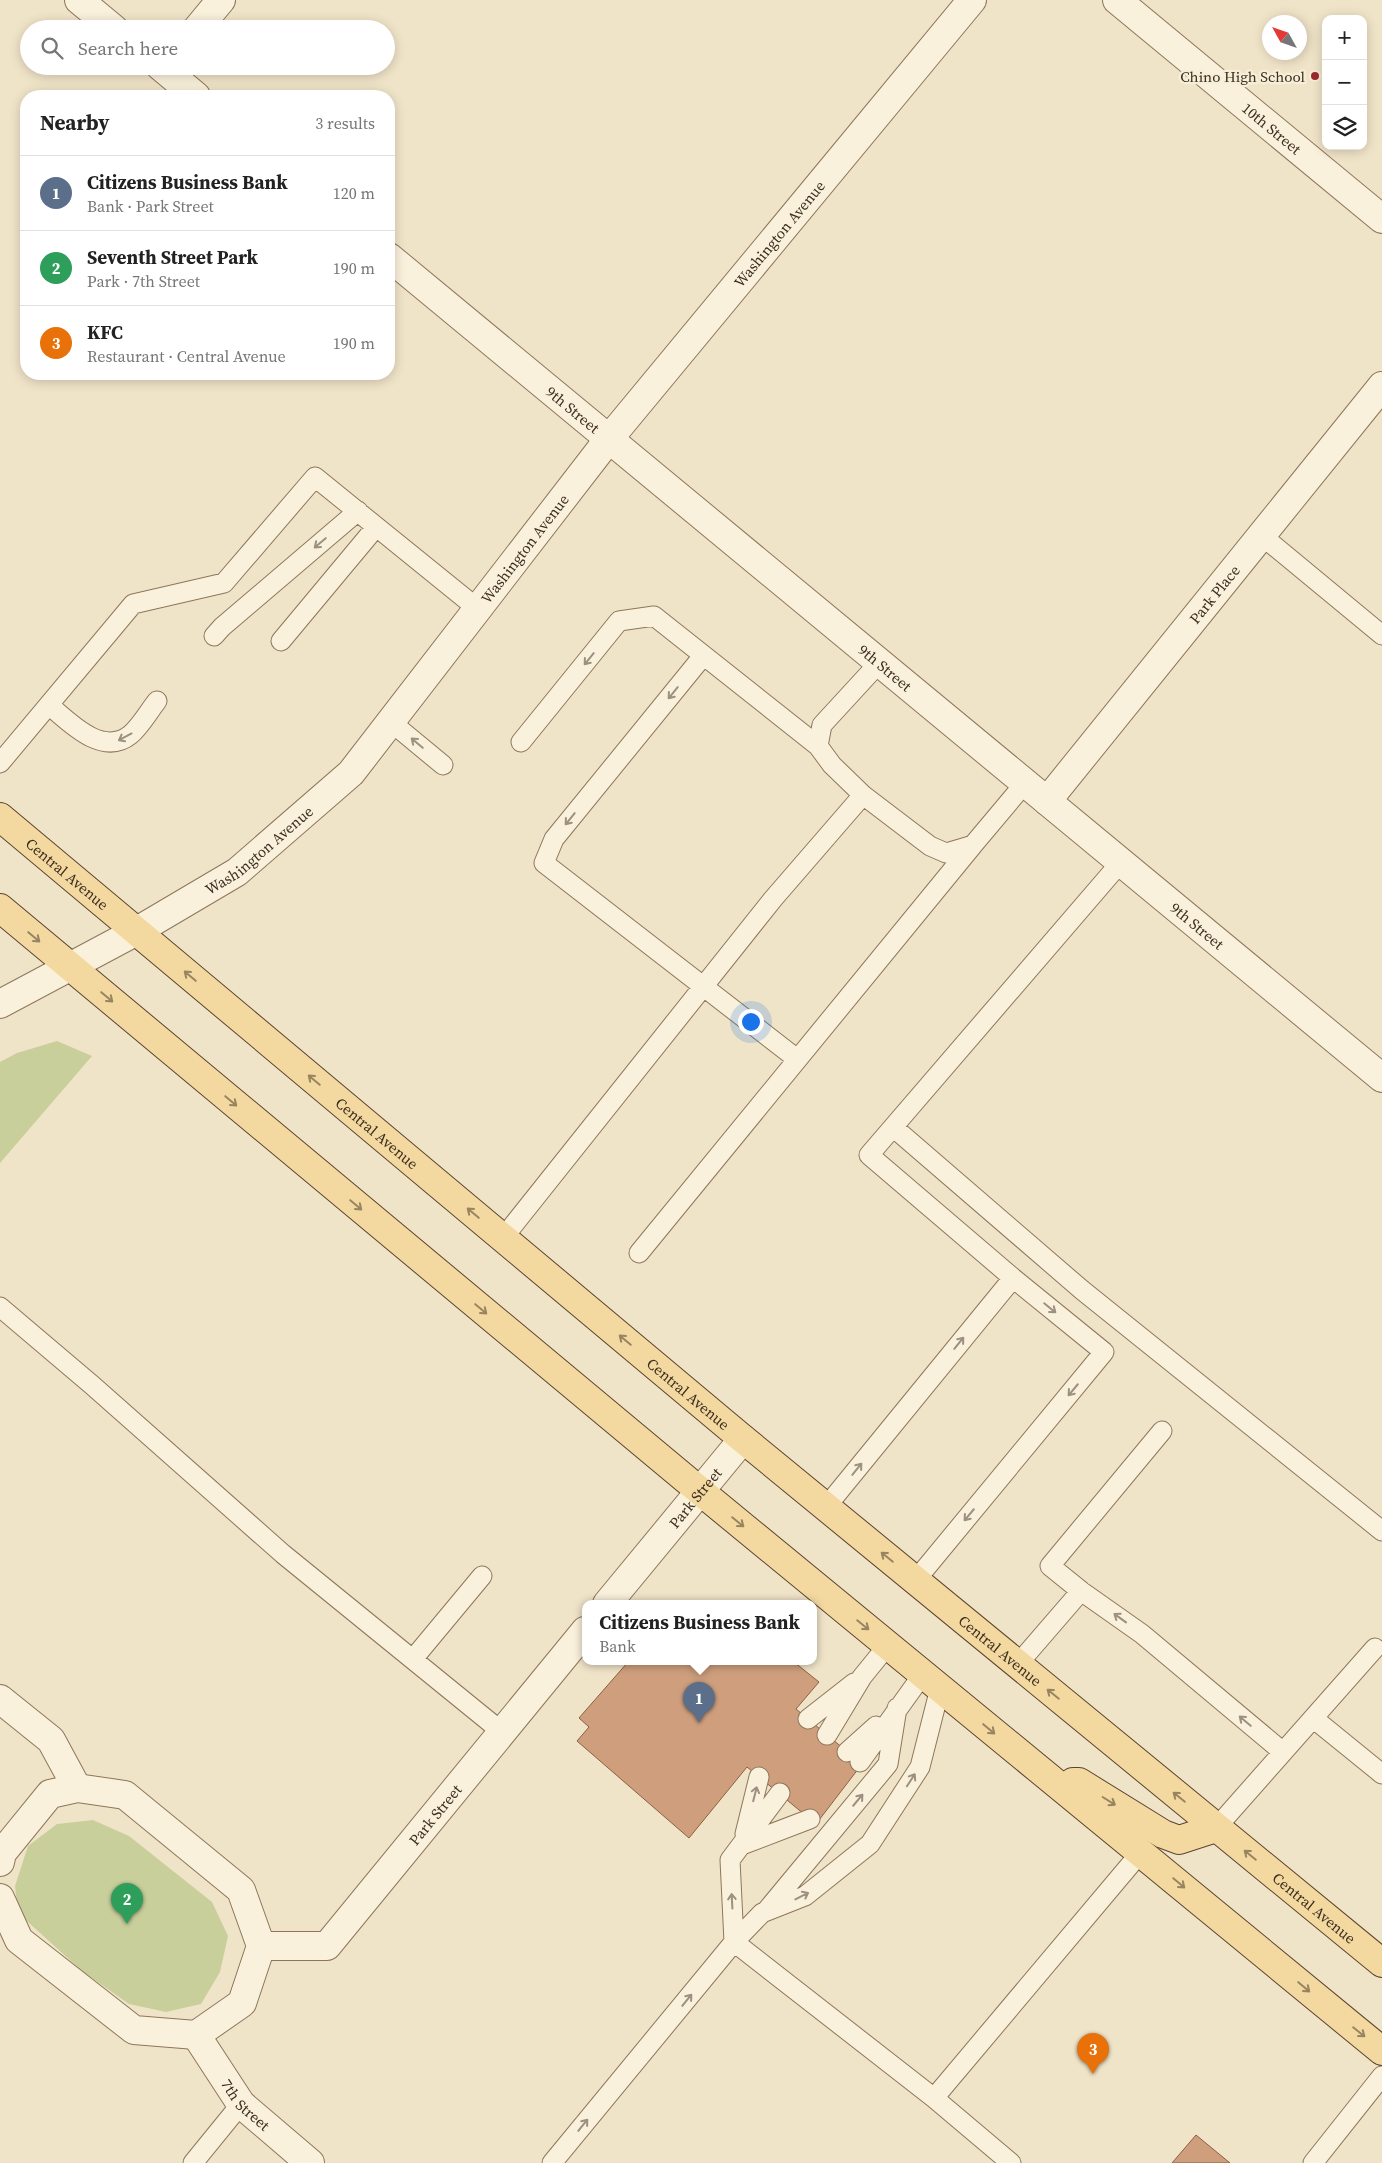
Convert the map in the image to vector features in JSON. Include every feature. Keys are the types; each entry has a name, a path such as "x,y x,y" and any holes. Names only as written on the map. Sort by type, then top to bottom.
{"main road":[{"name":"Central Avenue","path":"0,817 742,1438 1382,1963"},
{"path":"0,908 700,1491 1382,2051"},
{"path":"1048,1778 1079,1782 1163,1834 1179,1840 1216,1828"}],"street":[{"path":"79,0 103,20"},
{"path":"204,20 220,0"},
{"name":"Washington Avenue","path":"0,1004 137,931 237,872 351,773 608,440 972,0"},
{"name":"10th Street","path":"1117,0 1382,219"},
{"path":"173,75 189,90"},
{"name":"9th Street","path":"395,262 1382,1078"},
{"name":"Park Place","path":"1047,801 1382,386"},
{"name":"Park Street","path":"610,1600 742,1438"},
{"name":"Park Street","path":"261,1946 327,1946 582,1635"},
{"path":"0,1699 51,1740 77,1788"},
{"path":"0,1862 2,1853 50,1794 77,1788 125,1795 241,1890 261,1946 242,2003 196,2035 134,2030 19,1940 0,1898"},
{"name":"7th Street","path":"196,2035 240,2104 310,2163"}],"lane":[{"path":"0,763 133,604 224,582 315,477 478,609"},
{"path":"214,636 222,627 358,511"},
{"path":"282,641 376,527"},
{"path":"1261,535 1382,635"},
{"path":"521,742 620,621 654,616 818,746 832,765 863,795 930,846 946,853 973,844"},
{"path":"704,656 554,839 544,863 797,1060"},
{"path":"818,746 822,725 879,663"},
{"path":"49,704 82,734 98,740 116,741 130,735 157,701"},
{"path":"391,722 443,765"},
{"path":"639,1253 1025,783"},
{"path":"503,1238 773,899 863,795"},
{"path":"915,1581 1104,1352 1012,1278 869,1155 1120,862"},
{"path":"893,1127 1082,1290 1382,1531"},
{"path":"826,1507 1012,1278"},
{"path":"0,1307 92,1385 283,1554 502,1732"},
{"path":"1162,1430 1050,1566 1142,1634 1283,1752"},
{"path":"412,1659 482,1576"},
{"path":"1018,1664 1081,1590"},
{"path":"828,1735 862,1677 888,1645"},
{"path":"1216,1828 1375,1648"},
{"path":"808,1719 862,1677"},
{"path":"853,1757 897,1708 932,1681"},
{"path":"552,2163 734,1942 762,1912 805,1896 870,1844 920,1767 932,1681"},
{"path":"766,1911 888,1764 897,1708"},
{"path":"1313,1718 1382,1774"},
{"path":"742,1845 759,1777"},
{"path":"780,1793 730,1860 734,1942 934,2098 1011,2163"},
{"path":"742,1845 804,1814"},
{"path":"934,2098 1141,1852"},
{"path":"1313,2163 1382,2076"},
{"path":"193,2163 240,2104"}],"green space":[{"path":"57,1041 92,1056 0,1163 0,1062 17,1053"},
{"path":"93,1820 129,1836 212,1902 228,1936 220,1972 201,2004 166,2012 129,2004 82,1971 18,1913 15,1886 28,1846 57,1824"}],"building":[{"path":"625,1665 798,1665 819,1682 796,1709 862,1764 816,1824 747,1767 689,1838 577,1741 589,1727 579,1718"},
{"path":"1196,2135 1230,2163 1172,2163"}],"place":[{"name":"Chino High School","path":"1315,76"},
{"name":"Citizens Business Bank","path":"699,1723"},
{"name":"Seventh Street Park","path":"127,1924"},
{"name":"KFC","path":"1093,2074"}]}
